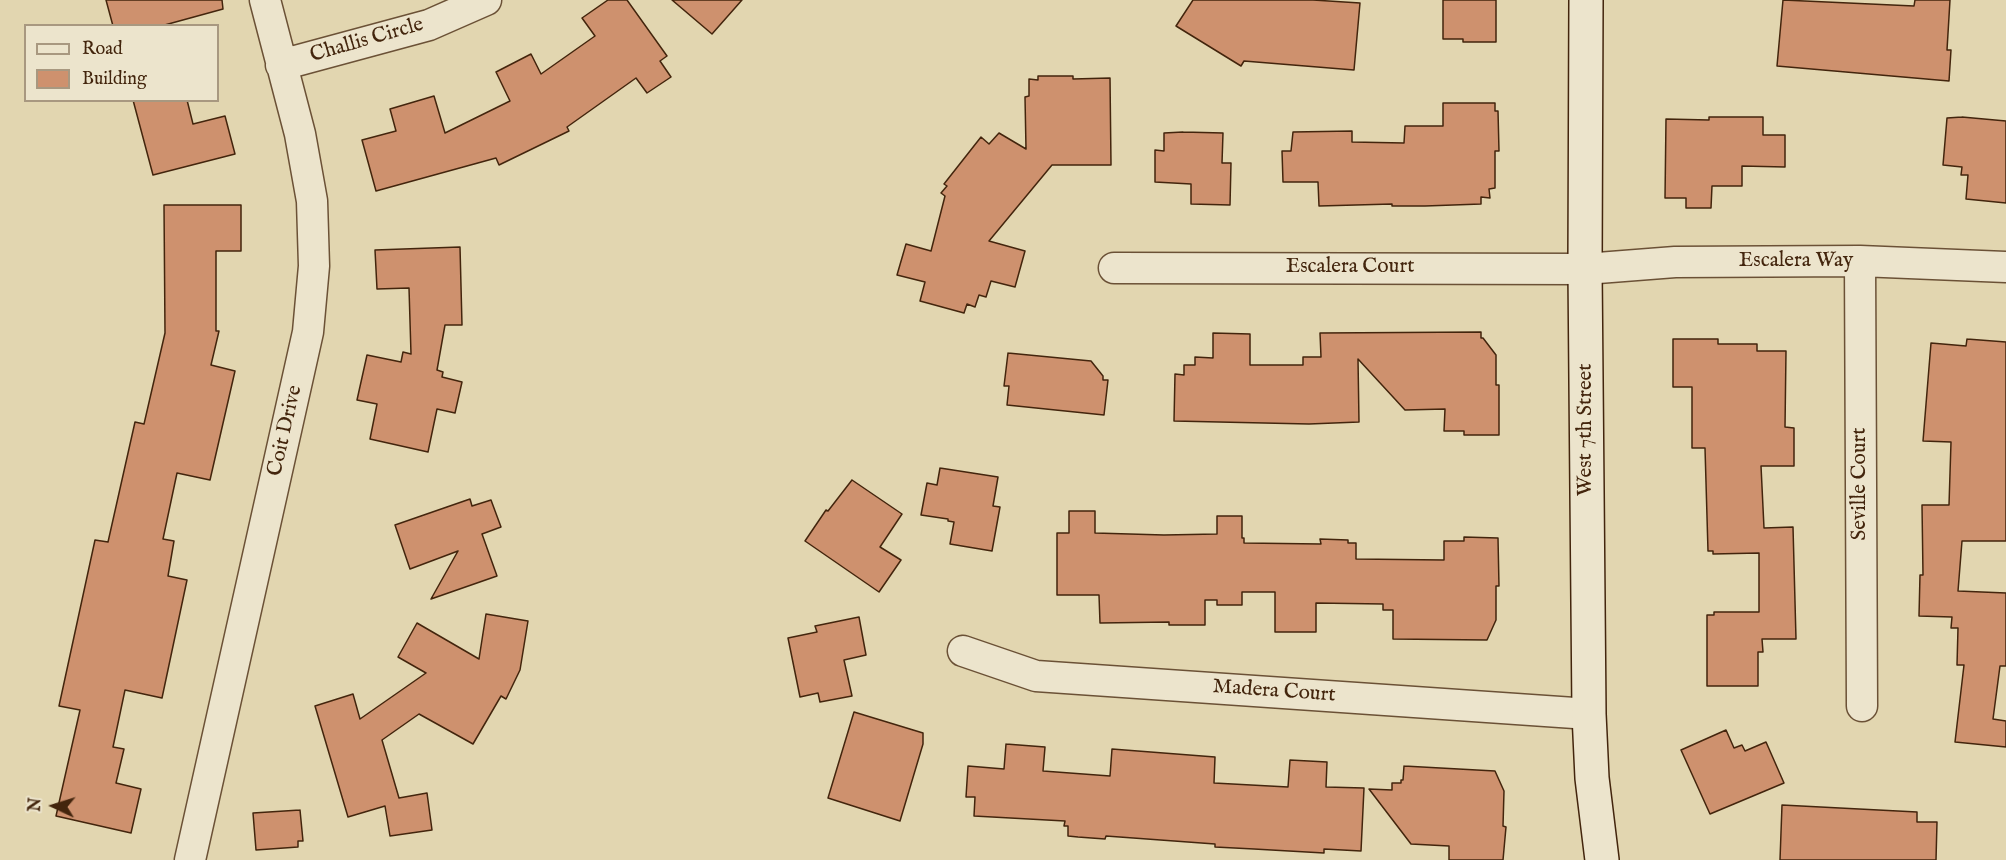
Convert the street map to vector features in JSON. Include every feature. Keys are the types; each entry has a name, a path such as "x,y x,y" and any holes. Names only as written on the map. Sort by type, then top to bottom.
{"main road":[{"name":"West 7th Street","path":"1586,0 1585,269 1589,714 1592,778 1602,860"}],"street":[{"name":"Coit Drive","path":"190,860 308,332 314,266 312,201 300,134 265,0"},
{"name":"Challis Circle","path":"281,65 429,24 486,0"},
{"name":"Escalera Way","path":"1585,269 1675,262 1860,261 2006,267"},
{"name":"Seville Court","path":"1860,261 1862,706"},
{"name":"Escalera Court","path":"1114,268 1585,269"},
{"name":"Madera Court","path":"963,651 1036,676 1589,714"}],"building":[{"path":"106,0 222,0 223,9 168,24 112,24"},
{"path":"608,0 627,0 667,56 660,61 671,77 647,93 636,78 567,127 569,131 499,165 496,158 376,191 362,140 396,131 390,109 434,96 445,133 510,101 496,72 531,54 541,74 595,36 582,18"},
{"path":"672,0 742,0 712,34"},
{"path":"1193,0 1313,0 1360,3 1354,70 1244,61 1241,66 1176,26"},
{"path":"1443,0 1496,0 1496,42 1463,42 1463,39 1443,39"},
{"path":"1783,0 1914,6 1915,0 1950,0 1947,50 1951,50 1949,81 1777,66"},
{"path":"1038,76 1073,76 1073,79 1110,78 1111,165 1052,165 989,241 1025,251 1015,287 991,281 986,297 979,295 975,307 967,304 964,313 920,301 925,282 897,275 906,244 931,251 945,196 941,193 947,186 944,184 981,137 989,144 999,133 1026,149 1025,97 1029,96 1029,79 1038,80"},
{"path":"134,102 188,102 193,124 225,116 235,154 153,175"},
{"path":"1443,103 1495,103 1495,111 1498,111 1499,151 1495,151 1495,188 1489,189 1490,198 1481,197 1481,204 1319,206 1318,182 1283,182 1282,151 1291,151 1293,132 1352,131 1352,142 1404,143 1405,126 1443,126"},
{"path":"1709,117 1763,117 1763,135 1785,135 1785,167 1742,166 1742,186 1712,186 1711,208 1686,208 1686,198 1665,198 1666,119 1709,120"},
{"path":"1947,118 2006,121 2006,203 1966,199 1968,175 1961,175 1962,167 1943,165"},
{"path":"1164,133 1223,133 1222,163 1231,163 1230,205 1191,204 1191,184 1155,182 1155,150 1164,151"},
{"path":"164,205 241,205 241,251 216,251 216,331 219,331 211,365 235,371 210,480 177,473 163,539 174,541 168,576 187,580 162,698 125,690 113,747 124,749 116,783 141,789 131,833 56,816 80,710 59,706 95,540 108,542 135,422 144,424 165,333"},
{"path":"460,247 462,325 445,325 437,370 443,372 442,377 462,382 455,413 437,409 428,452 370,439 377,404 357,400 367,355 401,362 403,352 411,354 409,288 377,289 375,250"},
{"path":"1481,332 1481,338 1496,355 1496,385 1499,385 1499,435 1464,435 1464,431 1444,431 1445,409 1405,410 1358,359 1359,422 1309,424 1174,421 1175,374 1184,375 1184,365 1195,365 1195,357 1213,358 1213,333 1250,334 1250,365 1303,365 1303,357 1321,357 1320,333"},
{"path":"1673,339 1718,339 1718,344 1757,344 1757,351 1786,351 1785,427 1794,428 1794,466 1761,466 1764,528 1793,527 1796,639 1762,639 1763,652 1758,652 1758,686 1707,686 1707,615 1714,615 1714,612 1759,612 1759,553 1713,554 1713,551 1708,551 1705,448 1692,448 1692,387 1673,387"},
{"path":"1967,339 2006,342 2006,541 1962,541 1958,591 2006,593 2006,666 2000,666 1993,719 2006,721 2006,747 1955,742 1964,665 1957,665 1958,628 1951,628 1952,617 1919,616 1920,575 1923,575 1922,505 1949,505 1951,442 1923,441 1931,343 1966,346"},
{"path":"1008,353 1091,361 1103,376 1103,380 1108,380 1104,415 1007,405 1009,386 1004,386"},
{"path":"940,468 998,477 993,506 1000,507 992,551 950,544 954,522 921,515 927,483 937,485"},
{"path":"852,480 902,514 880,547 901,560 879,592 805,541 826,510 828,511"},
{"path":"470,499 472,506 491,500 501,527 482,534 497,576 431,599 458,551 410,569 395,525"},
{"path":"1069,511 1095,511 1095,533 1164,535 1217,534 1217,516 1242,516 1244,543 1321,544 1320,539 1348,540 1348,543 1356,543 1356,559 1444,560 1444,541 1464,541 1464,537 1498,538 1499,586 1496,586 1496,620 1487,640 1393,639 1393,610 1383,610 1383,604 1316,603 1316,632 1275,632 1275,592 1242,592 1242,605 1217,605 1217,600 1205,600 1205,625 1169,625 1169,622 1100,623 1099,595 1057,595 1057,533 1069,533"},
{"path":"486,614 528,621 520,670 506,699 501,696 473,744 419,714 382,740 399,798 427,793 432,830 390,836 385,806 348,817 315,706 353,694 360,719 426,673 398,657 417,623 479,659"},
{"path":"859,617 866,655 844,660 852,696 820,702 818,693 800,697 788,638 817,632 815,626"},
{"path":"854,712 923,733 923,744 900,821 828,798"},
{"path":"1726,730 1734,748 1742,745 1745,751 1766,742 1784,783 1710,814 1681,750"},
{"path":"1006,744 1045,747 1043,771 1110,776 1112,749 1215,757 1214,783 1288,787 1290,760 1327,762 1326,787 1364,788 1361,851 1324,849 1324,853 1215,847 1215,844 1106,836 1105,839 1078,837 1068,836 1068,826 1064,826 1065,821 974,816 975,797 966,797 968,766 1004,769"},
{"path":"1404,766 1495,771 1504,791 1503,826 1506,827 1503,860 1449,860 1449,846 1411,844 1369,789 1392,790 1392,783 1401,783 1403,780"},
{"path":"1782,805 1917,812 1917,822 1937,822 1936,860 1780,860"},
{"path":"300,810 303,841 298,841 298,847 256,850 253,813"}]}
